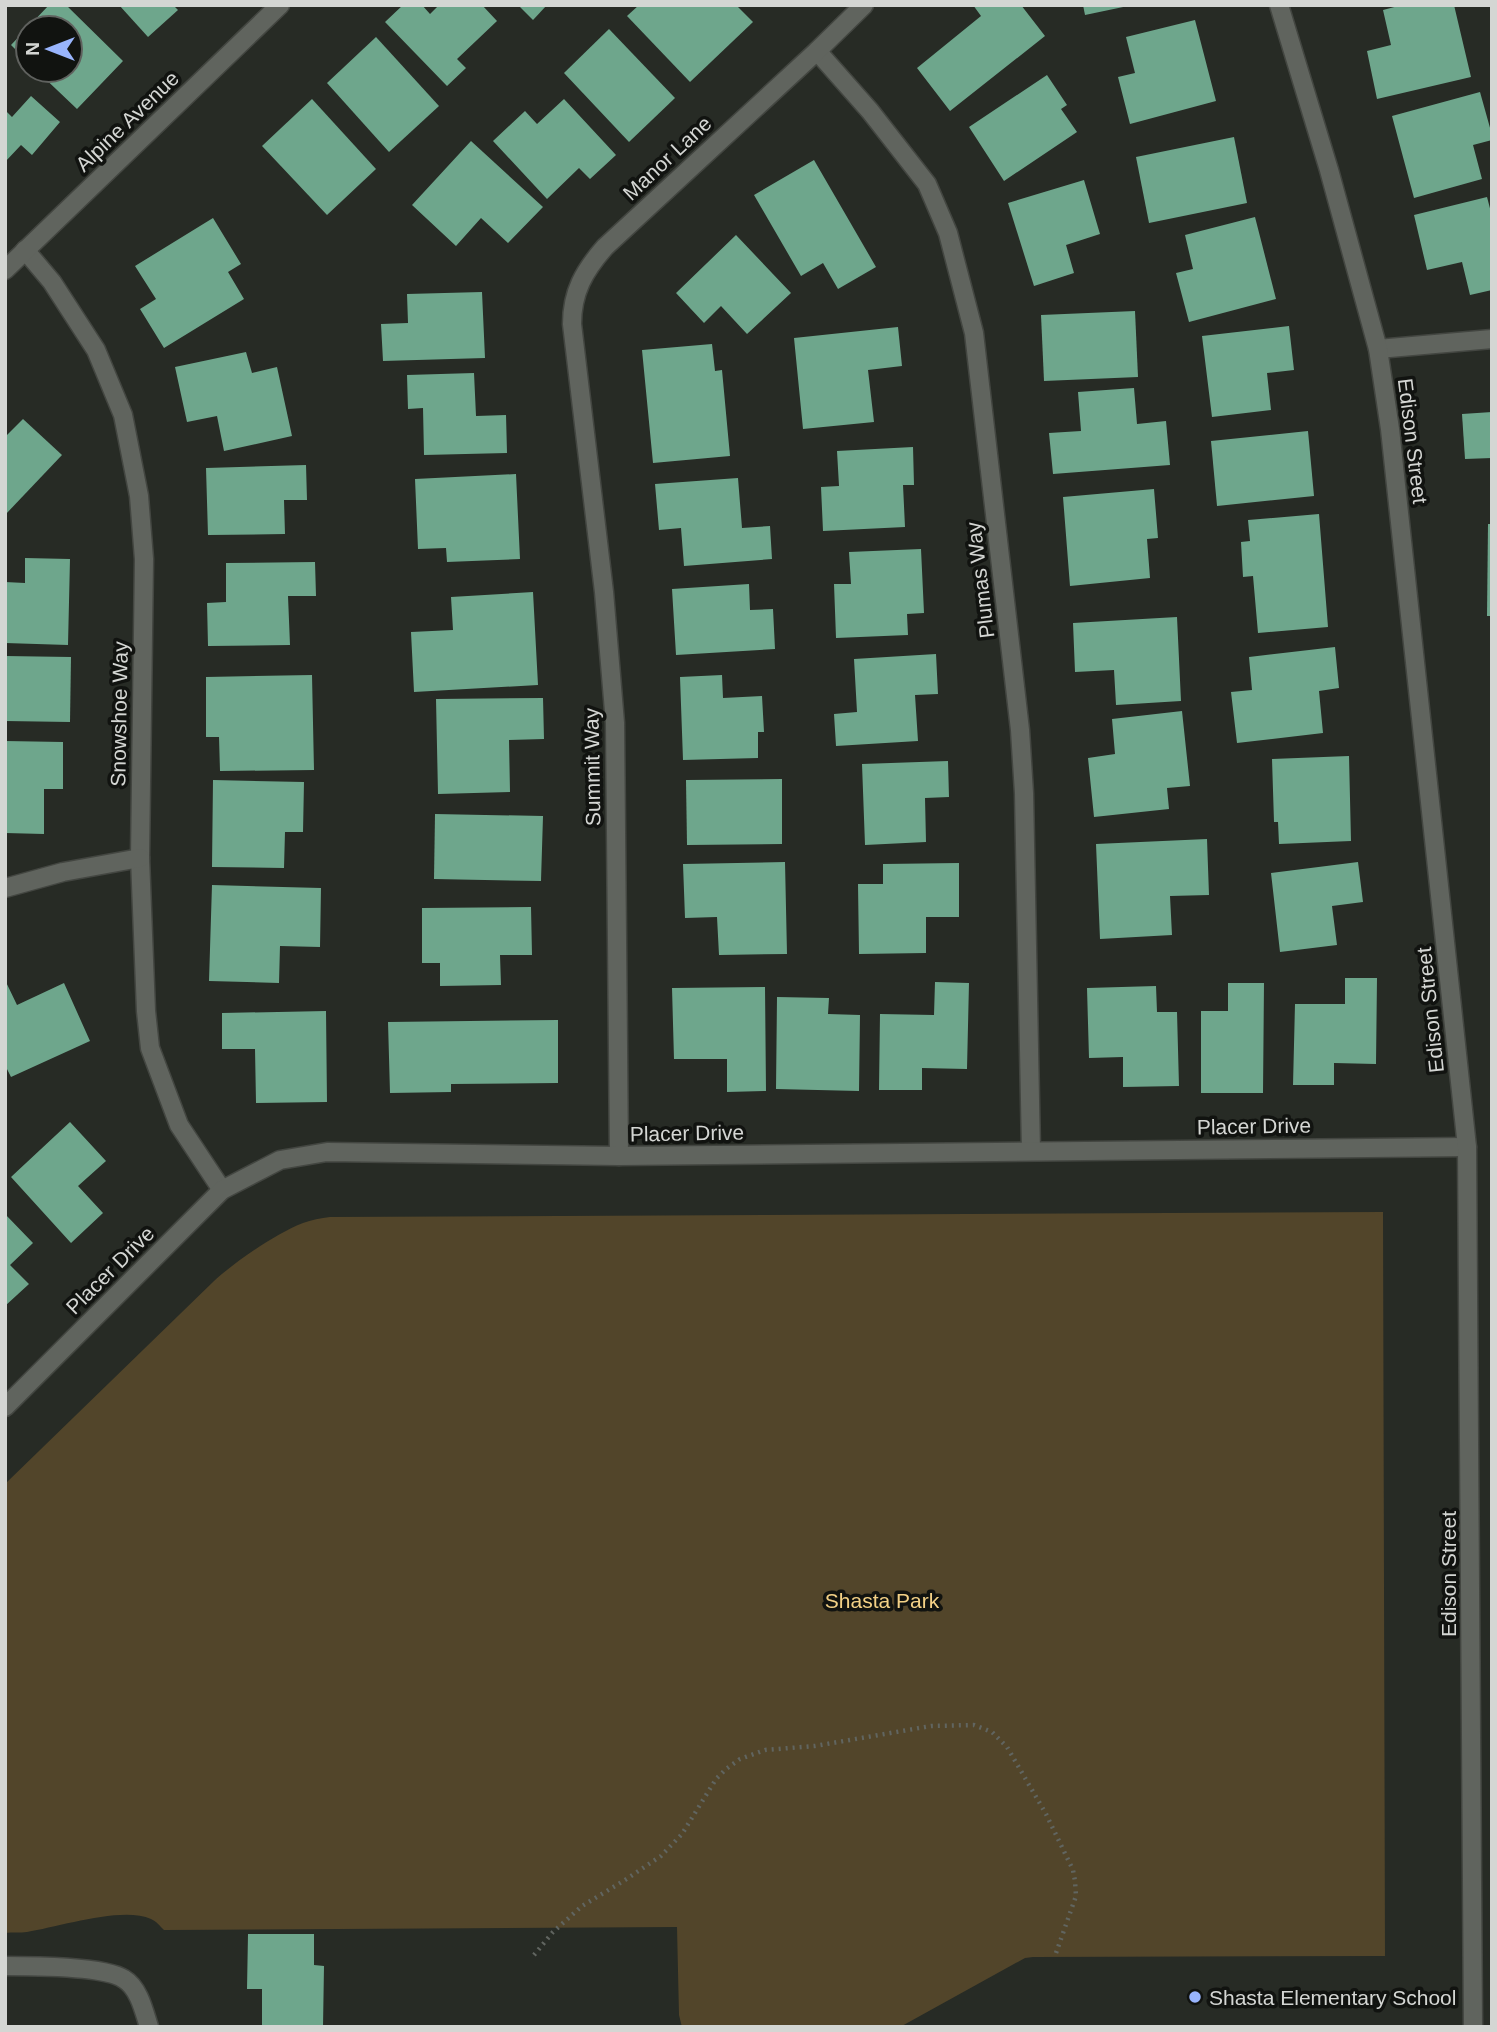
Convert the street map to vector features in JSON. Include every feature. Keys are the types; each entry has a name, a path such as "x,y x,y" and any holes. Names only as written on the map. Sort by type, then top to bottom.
{"street":[{"name":"Alpine Avenue","path":"5,270 280,5"},
{"name":"Manor Lane","path":"578,379 572,304 587,268 605,247 864,5"},
{"name":"Edison Street","path":"1279,5 1329,170 1378,349 1392,443 1468,1147 1473,2027"},
{"name":"Plumas Way","path":"817,51 870,111 927,184 948,233 974,333 1020,730 1024,793 1031,1151"},
{"name":"Snowshoe Way","path":"25,250 52,282 96,350 123,415 139,496 144,559 140,858 150,1048 179,1125 222,1191"},
{"path":"1378,349 1492,339"},
{"name":"Summit Way","path":"578,379 604,592 615,723 619,1156"},
{"path":"5,888 63,872 140,858"},
{"name":"Placer Drive","path":"5,1407 222,1191 280,1160 327,1153 619,1156 1468,1147"},
{"path":"5,1966 105,1971 126,1979 140,2000 149,2027"}],"path":[{"path":"534,1955 582,1906 661,1856 682,1834 716,1779 740,1759 765,1750 815,1746 930,1726 974,1725 992,1732 1007,1747 1046,1814 1073,1870 1076,1896 1055,1956"}],"green space":[{"name":"Shasta Park","path":"1383,1212 1385,1956 1033,1957 1025,1958 900,2027 682,2027 679,2015 677,1927 164,1930 151,1919 124,1915 27,1932 5,1933 5,1484 214,1281 244,1257 280,1234 306,1222 330,1217"}],"building":[{"path":"49,5 66,5 75,14 40,14"},
{"path":"119,5 173,5 178,10 148,37"},
{"path":"403,5 422,5 430,14 439,5 482,5 497,21 457,59 466,68 447,86 385,22"},
{"path":"518,5 547,5 533,20"},
{"path":"639,5 736,5 753,22 690,82 627,16"},
{"path":"973,5 1021,5 1045,36 950,111 917,68 981,16"},
{"path":"1083,5 1128,5 1128,6 1085,15"},
{"path":"1402,5 1454,5 1471,77 1377,99 1367,51 1391,45 1383,10"},
{"path":"1195,20 1216,101 1130,124 1118,77 1135,73 1126,37"},
{"path":"84,23 123,61 77,109 51,84 84,84"},
{"path":"609,29 675,98 629,142 564,73"},
{"path":"376,37 439,106 389,152 327,83"},
{"path":"1047,75 1067,105 1061,109 1077,132 1004,181 969,127"},
{"path":"1480,92 1492,135 1492,140 1473,145 1482,179 1414,198 1392,116"},
{"path":"31,96 60,122 32,155 21,145 5,162 5,110 12,117"},
{"path":"312,99 376,169 327,215 262,146"},
{"path":"564,99 616,155 590,179 579,168 547,199 493,141 525,111 537,124"},
{"path":"1234,137 1247,203 1149,223 1136,157"},
{"path":"471,141 543,207 508,243 481,218 456,246 412,205"},
{"path":"814,160 876,267 838,289 823,263 801,276 754,195"},
{"path":"1084,180 1100,234 1066,245 1074,273 1034,286 1008,203"},
{"path":"1487,197 1492,216 1492,290 1470,295 1462,262 1427,270 1414,215"},
{"path":"1255,217 1276,299 1189,322 1176,273 1193,269 1185,235"},
{"path":"213,218 241,264 228,272 244,299 164,348 140,309 156,299 135,266"},
{"path":"736,235 791,293 747,334 721,306 704,323 676,293"},
{"path":"482,292 485,358 383,361 381,324 408,323 407,294"},
{"path":"1135,311 1138,377 1044,381 1041,315"},
{"path":"1289,326 1294,370 1267,373 1271,410 1212,417 1202,336"},
{"path":"898,327 902,366 868,370 874,422 803,429 794,338"},
{"path":"712,344 715,371 722,370 730,456 653,463 642,350"},
{"path":"246,352 252,373 277,367 292,436 224,451 217,416 187,422 175,367"},
{"path":"474,373 476,416 506,415 507,453 424,455 423,408 408,409 407,375"},
{"path":"1134,388 1137,424 1166,421 1170,465 1053,474 1049,433 1081,431 1078,392"},
{"path":"1492,412 1492,458 1465,459 1462,414"},
{"path":"23,419 62,455 5,515 5,437"},
{"path":"1308,431 1314,496 1217,506 1211,441"},
{"path":"913,447 914,485 903,485 905,527 823,531 821,487 839,486 837,451"},
{"path":"306,465 307,500 284,500 285,534 208,535 206,468"},
{"path":"516,474 520,559 447,562 446,548 418,549 415,479"},
{"path":"738,478 742,528 770,526 772,559 684,566 681,528 659,530 655,484"},
{"path":"1154,489 1158,538 1147,539 1150,578 1070,586 1063,497"},
{"path":"1319,514 1328,627 1258,633 1253,576 1243,577 1241,542 1250,541 1248,520"},
{"path":"1488,524 1492,524 1492,616 1487,616"},
{"path":"921,549 924,613 907,614 908,635 836,638 834,584 851,584 849,552"},
{"path":"25,558 70,559 68,645 5,643 5,582 25,583"},
{"path":"315,562 316,596 288,596 290,645 208,646 207,603 226,602 226,563"},
{"path":"749,584 750,610 773,609 775,649 676,655 672,589"},
{"path":"533,592 538,685 414,692 411,632 453,630 451,597"},
{"path":"1177,617 1181,701 1116,705 1114,670 1075,672 1073,623"},
{"path":"1335,647 1339,688 1319,691 1323,733 1237,743 1231,692 1252,690 1249,657"},
{"path":"936,654 938,694 915,695 918,741 836,746 834,714 857,712 854,659"},
{"path":"5,656 71,657 70,722 5,721"},
{"path":"312,675 314,770 220,771 219,737 206,737 206,677"},
{"path":"722,675 723,698 762,696 764,732 758,732 758,758 683,760 680,677"},
{"path":"543,698 544,739 509,740 510,792 438,794 436,699"},
{"path":"1182,711 1190,786 1167,788 1169,809 1094,817 1088,758 1115,754 1112,719"},
{"path":"5,741 63,742 63,789 44,789 44,834 5,833"},
{"path":"1349,756 1351,841 1279,844 1278,822 1274,822 1272,759"},
{"path":"948,761 949,797 925,798 926,842 865,845 862,764"},
{"path":"782,779 782,844 687,845 686,780"},
{"path":"213,780 304,782 303,832 285,832 284,868 212,867"},
{"path":"435,814 543,816 541,881 434,879"},
{"path":"1207,839 1209,895 1170,896 1172,935 1100,939 1096,844"},
{"path":"785,862 787,954 719,955 717,917 685,918 683,864"},
{"path":"1358,862 1363,902 1332,906 1337,945 1280,952 1271,873"},
{"path":"959,863 959,917 926,917 926,953 859,954 858,884 883,884 883,864"},
{"path":"212,885 321,888 320,947 280,946 279,983 209,981"},
{"path":"531,907 532,955 500,955 501,985 440,986 440,963 422,963 422,908"},
{"path":"1345,978 1377,978 1376,1064 1334,1063 1334,1085 1293,1085 1295,1004 1345,1004"},
{"path":"5,980 17,1005 64,983 90,1041 11,1077 5,1065"},
{"path":"935,982 969,983 967,1069 922,1068 922,1090 879,1090 880,1014 934,1015"},
{"path":"1228,983 1264,983 1263,1093 1201,1093 1201,1011 1228,1011"},
{"path":"1156,986 1157,1012 1177,1012 1179,1086 1123,1087 1123,1057 1089,1058 1087,988"},
{"path":"765,987 766,1091 727,1092 727,1059 674,1059 672,988"},
{"path":"777,997 829,998 828,1014 860,1015 859,1091 776,1089"},
{"path":"326,1011 327,1102 256,1103 255,1049 222,1049 222,1013"},
{"path":"558,1020 558,1083 451,1084 451,1092 390,1093 388,1022"},
{"path":"70,1122 106,1161 78,1186 103,1213 71,1243 11,1177"},
{"path":"5,1214 33,1243 10,1265 29,1284 5,1306"},
{"path":"248,1934 314,1934 314,1965 324,1966 323,2027 262,2027 262,1989 247,1989"}],"place":[{"name":"Shasta Elementary School","path":"1195,1997"}]}
